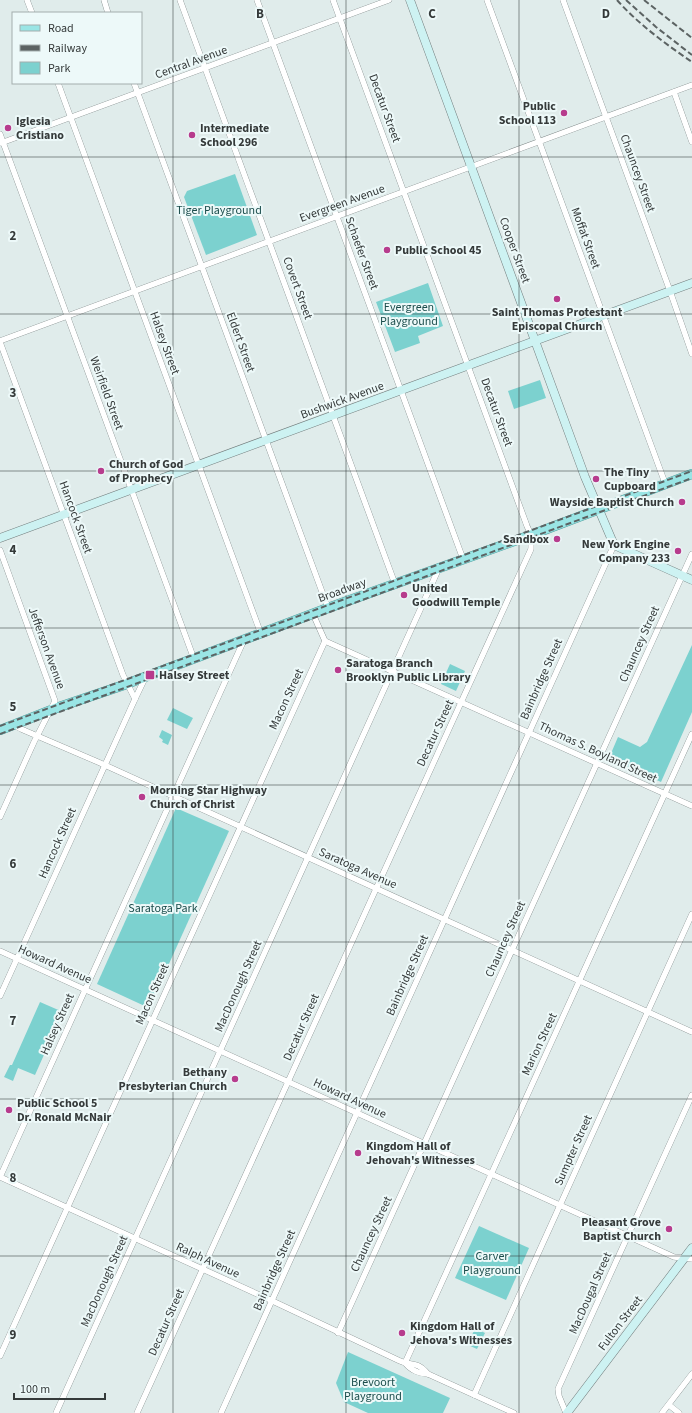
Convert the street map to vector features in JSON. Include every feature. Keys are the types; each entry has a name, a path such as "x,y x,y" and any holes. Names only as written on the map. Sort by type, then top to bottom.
{"main road":[{"name":"Cooper Street","path":"410,0 585,477 614,545"},
{"name":"Bushwick Avenue","path":"0,538 692,283"},
{"name":"Broadway","path":"0,730 692,474"},
{"path":"614,545 692,580"},
{"name":"Fulton Street","path":"567,1413 688,1259 692,1248"}],"street":[{"path":"27,0 32,12"},
{"path":"104,0 108,12"},
{"name":"Covert Street","path":"180,0 395,584"},
{"name":"Schaefer Street","path":"257,0 463,559"},
{"name":"Decatur Street","path":"138,1413 202,1269 289,1082 531,549 530,535 333,0"},
{"name":"Central Avenue","path":"2,143 389,0"},
{"name":"Moffat Street","path":"486,0 665,483"},
{"name":"Chauncey Street","path":"563,0 692,354"},
{"name":"Halsey Street","path":"58,84 261,634"},
{"name":"Eldert Street","path":"134,84 328,608"},
{"name":"Evergreen Avenue","path":"0,341 692,85"},
{"path":"674,92 692,142"},
{"name":"Weirfield Street","path":"0,134 2,143 194,659"},
{"name":"Hancock Street","path":"0,341 134,699"},
{"name":"Bainbridge Street","path":"221,1413 614,545"},
{"name":"Jefferson Avenue","path":"0,550 55,701 0,816"},
{"name":"Chauncey Street","path":"338,1333 692,554"},
{"name":"MacDonough Street","path":"56,1413 439,568"},
{"path":"313,614 325,641"},
{"name":"Halsey Street","path":"0,1177 244,640"},
{"name":"Thomas S. Boyland Street","path":"325,641 393,670 692,806"},
{"name":"Macon Street","path":"0,1356 325,641"},
{"name":"Hancock Street","path":"0,996 134,699 146,676"},
{"name":"Saratoga Avenue","path":"14,725 692,1032"},
{"name":"Marion Street","path":"405,1364 692,734"},
{"name":"Sumpter Street","path":"474,1395 692,914"},
{"name":"Howard Avenue","path":"0,951 674,1257 688,1259"},
{"name":"MacDougal Street","path":"567,1413 559,1396 558,1389 692,1095"},
{"name":"Ralph Avenue","path":"0,1177 405,1364 415,1372 428,1374 514,1413"},
{"path":"662,1413 692,1374"},
{"path":"669,1405 679,1413"}],"green space":[{"name":"Tiger Playground","path":"235,174 257,235 206,255 184,197 187,191"},
{"name":"Evergreen Playground","path":"428,283 443,326 418,336 420,343 395,352 376,302"},
{"path":"540,380 546,398 514,409 508,391"},
{"path":"692,645 692,712 661,782 609,758 618,737 640,747 647,742"},
{"path":"450,664 465,671 456,691 441,684"},
{"path":"173,708 193,718 187,729 167,720"},
{"path":"162,730 172,735 168,745 162,742 163,740 159,737"},
{"name":"Saratoga Park","path":"176,808 229,831 149,1008 97,984"},
{"path":"40,1002 63,1012 35,1075 18,1068 13,1081 4,1077 10,1065 12,1065"},
{"name":"Carver Playground","path":"479,1226 529,1248 506,1300 455,1278"},
{"path":"475,1328 485,1333 477,1349 468,1345"},
{"name":"Brevoort Playground","path":"348,1352 450,1398 443,1413 368,1413 344,1402 336,1383"}],"railway":[{"path":"617,0 643,25 692,62"},
{"path":"626,0 656,27 692,55"},
{"path":"644,0 692,38"},
{"path":"0,726 692,471"},
{"path":"0,734 692,478"}],"place":[{"name":"Public School 113","path":"564,113"},
{"name":"Iglesia Cristiano","path":"8,128"},
{"name":"Intermediate School 296","path":"192,135"},
{"name":"Public School 45","path":"387,250"},
{"name":"Saint Thomas Protestant Episcopal Church","path":"557,299"},
{"name":"Church of God of Prophecy","path":"101,471"},
{"name":"The Tiny Cupboard","path":"596,479"},
{"name":"Wayside Baptist Church","path":"682,502"},
{"name":"Sandbox","path":"557,539"},
{"name":"New York Engine Company 233","path":"678,551"},
{"name":"United Goodwill Temple","path":"404,595"},
{"name":"Saratoga Branch Brooklyn Public Library","path":"338,670"},
{"name":"Halsey Street","path":"150,675"},
{"name":"Morning Star Highway Church of Christ","path":"142,797"},
{"name":"Bethany Presbyterian Church","path":"235,1079"},
{"name":"Public School 5 Dr. Ronald McNair","path":"9,1110"},
{"name":"Kingdom Hall of Jehovah's Witnesses","path":"358,1153"},
{"name":"Pleasant Grove Baptist Church","path":"669,1229"},
{"name":"Kingdom Hall of Jehova's Witnesses","path":"402,1333"}]}
